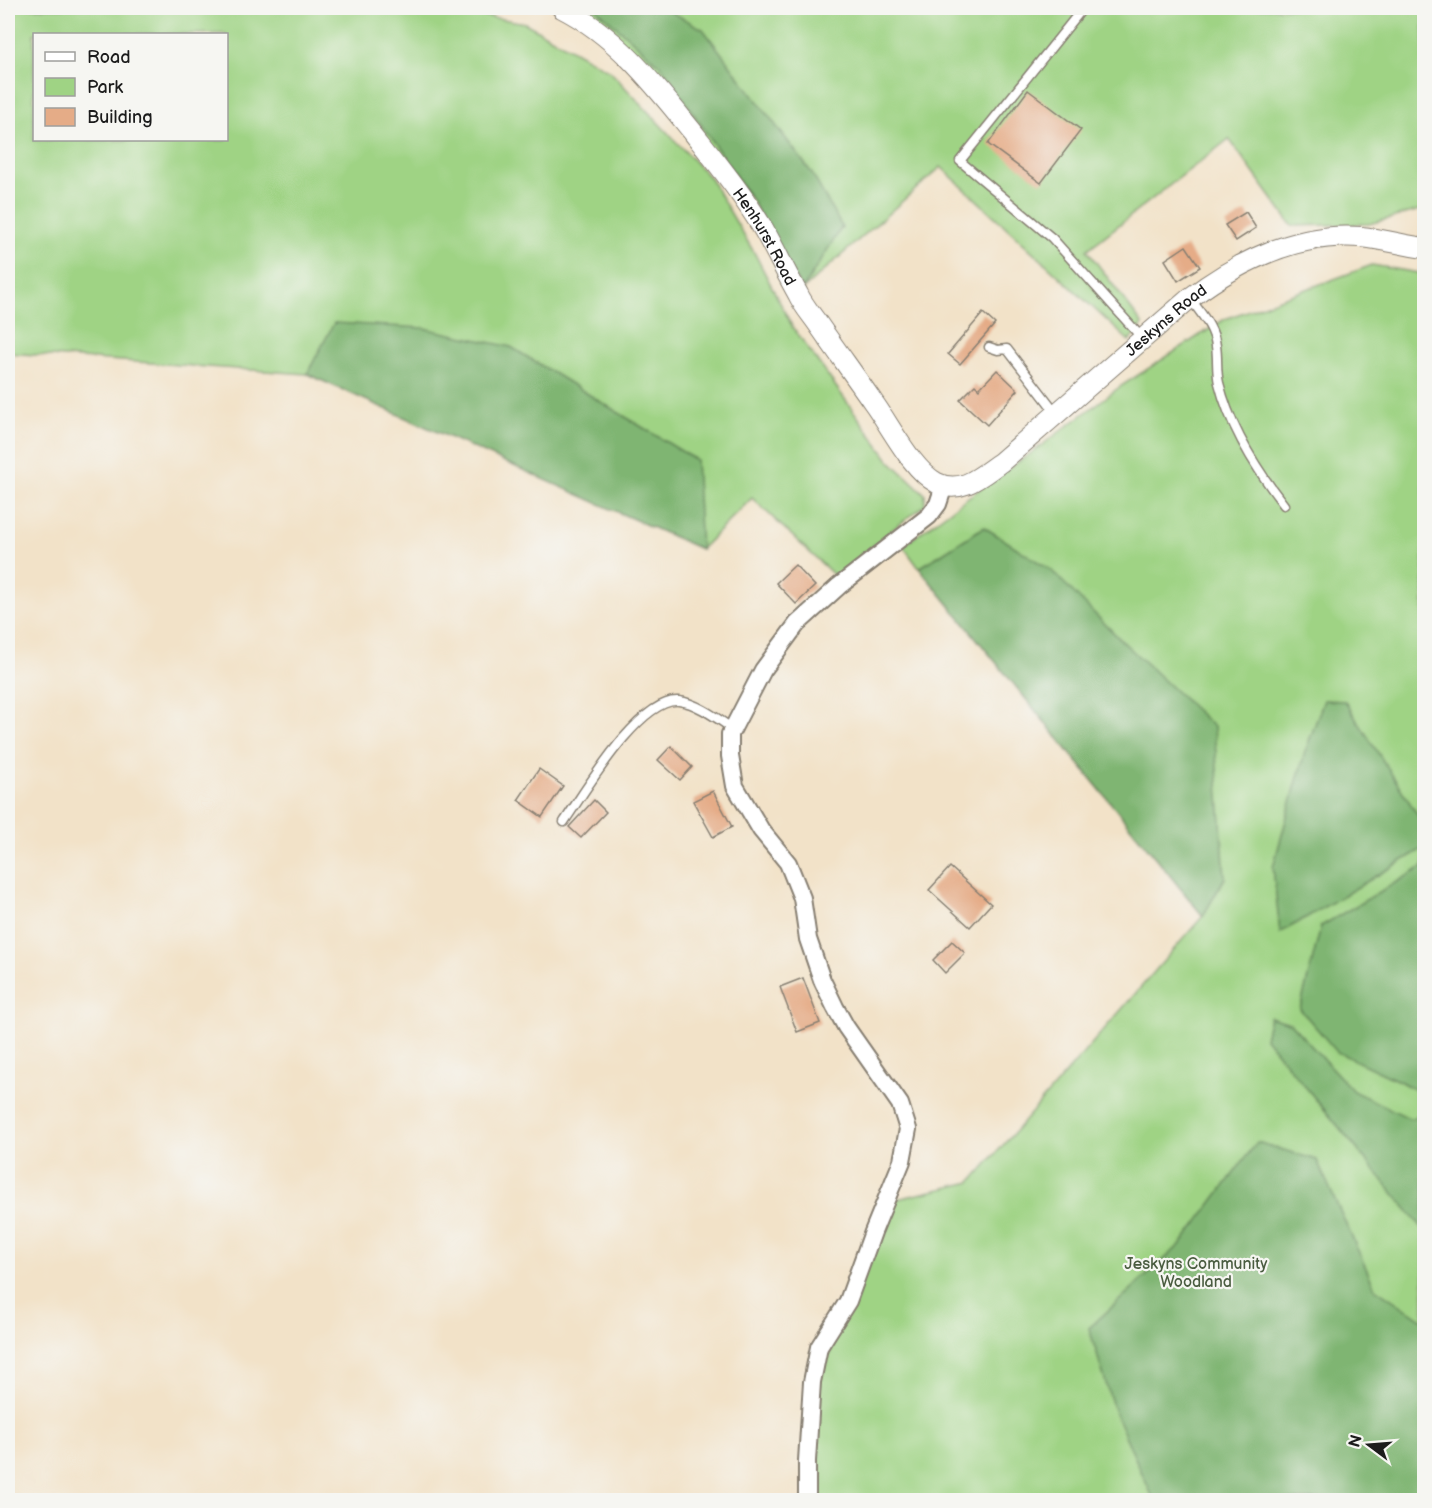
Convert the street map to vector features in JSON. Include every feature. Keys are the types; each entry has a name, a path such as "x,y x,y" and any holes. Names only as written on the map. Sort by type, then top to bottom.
{"street":[{"name":"Henhurst Road","path":"562,8 588,22 631,59 708,151 762,227 798,295 916,465 929,478 944,486"},
{"name":"Jeskyns Road","path":"944,486 960,487 1001,462 1190,298 1249,261 1278,249 1329,237 1360,237 1425,248"},
{"path":"807,1500 812,1382 819,1347 848,1301 902,1161 908,1129 900,1104 846,1027 822,980 808,939 802,898 788,862 761,830 735,786 730,756 730,734 763,670 797,624 839,586 929,516 938,504 944,486"}],"lane":[{"path":"1083,8 960,161 1052,238 1143,339"},
{"path":"1190,298 1212,331 1216,346 1218,381 1234,427 1270,487 1284,505"},
{"path":"989,346 998,350 1007,349 1057,414"},
{"path":"564,822 624,736 661,705 674,701 686,702 733,729"}],"green space":[{"path":"8,8 413,8 451,10 525,23 610,71 710,178 755,254 792,326 889,460 925,494 925,505 836,577 752,498 701,549 307,374 8,353"},
{"path":"580,8 1424,8 1424,209 1369,224 1292,226 1229,139 1087,250 1143,325 1129,341 941,167 802,290 751,199"},
{"path":"595,8 664,8 703,29 811,172 842,227 802,290 751,199 662,67"},
{"name":"Jeskyns Community Woodland","path":"1372,265 1424,274 1424,1500 814,1500 819,1379 893,1200 971,1182 1203,916 903,546 1121,386 1225,319"},
{"path":"334,323 423,328 511,347 696,460 701,549 307,374"},
{"path":"984,527 1051,570 1121,640 1214,727 1225,878 1203,916 919,568"},
{"path":"1324,700 1345,701 1424,825 1424,848 1280,933 1273,867 1305,752"},
{"path":"1424,866 1424,1095 1337,1052 1300,1009 1321,926"},
{"path":"1270,1017 1290,1023 1353,1091 1411,1119 1424,1111 1424,1230 1265,1038"},
{"path":"1257,1142 1317,1160 1375,1288 1424,1321 1424,1500 1154,1500 1115,1413 1089,1328 1182,1243"}],"building":[{"path":"1028,90 1081,130 1041,183 988,144"},
{"path":"1246,212 1256,228 1236,241 1225,225"},
{"path":"1186,246 1200,267 1178,281 1165,260"},
{"path":"983,313 995,324 960,364 948,354"},
{"path":"997,370 1018,390 987,425 960,400 975,385 979,389"},
{"path":"795,565 815,586 796,604 776,583"},
{"path":"671,746 692,767 680,780 658,760"},
{"path":"539,769 563,786 542,817 518,800"},
{"path":"713,791 732,827 713,837 693,801"},
{"path":"594,800 606,812 581,838 569,827"},
{"path":"950,867 991,904 970,927 929,890"},
{"path":"952,941 965,953 945,973 933,960"},
{"path":"803,978 820,1023 797,1032 780,987"}]}
